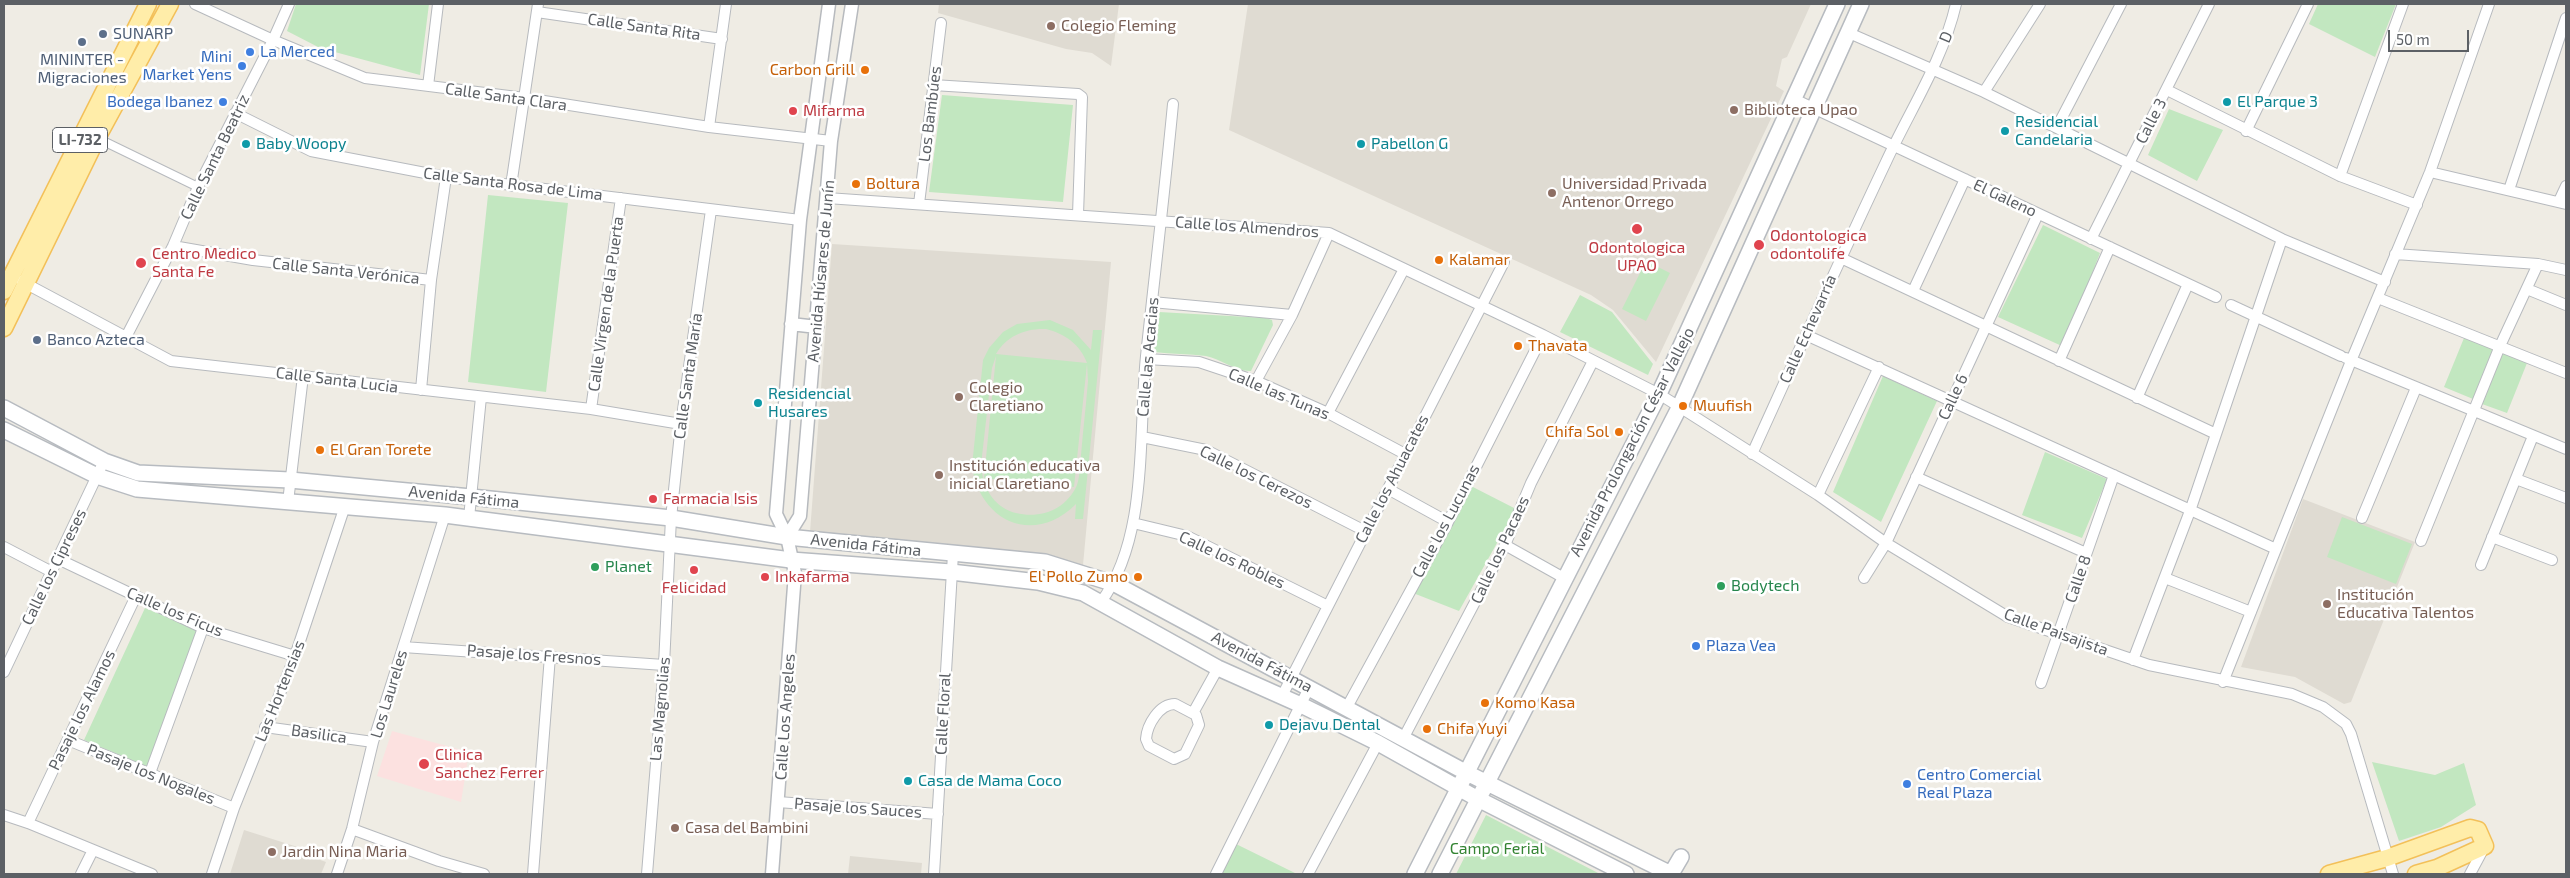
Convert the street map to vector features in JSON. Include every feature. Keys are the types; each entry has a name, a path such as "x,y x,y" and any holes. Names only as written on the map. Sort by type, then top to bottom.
{"main road":[{"name":"LI-732","path":"4,328 18,279 147,4"},
{"name":"Avenida Prolongación César Vallejo","path":"1415,874 1564,578 1642,430 1837,4"},
{"name":"Avenida Prolongación César Vallejo","path":"1440,874 1679,408 1861,4"},
{"name":"LI-732","path":"4,291 18,279 168,8"},
{"name":"Avenida Fátima","path":"4,408 104,461 138,473 290,480 471,497 671,518 787,537 1045,562 1114,584 1404,737 1467,773 1671,874"},
{"name":"Avenida Fátima","path":"4,430 97,476 137,489 445,515 791,560 951,572 1038,582 1082,593 1218,668 1282,696 1378,743 1478,799 1626,874"},
{"path":"1642,430 1645,437 1633,458 1633,464 1636,471 1644,477"},
{"path":"1608,494 1623,493 1627,507"},
{"path":"1497,714 1499,722 1507,727 1516,724"},
{"path":"2329,874 2388,858 2474,827 2478,830 2485,846 2444,865 2416,874"},
{"path":"1671,874 1681,857"}],"street":[{"path":"147,4 168,8"},
{"name":"Calle Santa Clara","path":"195,4 365,78 525,98 708,127 830,141"},
{"name":"Calle Santa Beatriz","path":"126,337 173,246 198,187 274,40 289,4"},
{"path":"428,86 438,4"},
{"path":"708,127 726,4"},
{"name":"Avenida Húsares de Junín","path":"791,560 787,537 776,514 800,220 830,4"},
{"name":"Avenida Húsares de Junín","path":"787,537 800,516 817,327 830,141 852,4"},
{"name":"D","path":"1932,70 1951,24 1956,4"},
{"path":"1984,92 2040,4"},
{"path":"2057,127 2121,4"},
{"name":"Calle 3","path":"2091,239 2209,4"},
{"path":"2246,131 2308,4"},
{"path":"2340,176 2403,4"},
{"path":"2223,682 2276,549 2346,358 2378,298 2430,172 2489,4"},
{"path":"511,186 537,8"},
{"name":"Calle Santa Rita","path":"537,8 722,39"},
{"path":"2509,190 2566,18"},
{"name":"Los Bambúes","path":"920,204 941,24"},
{"path":"1849,33 1984,92 2282,239 2385,282"},
{"name":"Calle Echevarría","path":"1752,454 1841,258 1894,145 1932,70"},
{"path":"933,85 1078,94 1082,97 1078,215"},
{"path":"2167,90 2246,131 2340,176 2417,205"},
{"name":"El Galeno","path":"1794,99 2216,297"},
{"name":"Calle las Acacias","path":"1101,602 1114,584 1133,523 1142,437 1146,359 1173,104"},
{"name":"Calle Santa Rosa de Lima","path":"235,114 311,151 446,177 800,220"},
{"path":"97,138 198,187"},
{"path":"2430,172 2563,202 2566,186"},
{"path":"421,390 430,280 446,177"},
{"path":"1913,291 1964,179"},
{"name":"Calle Virgen de la Puerta","path":"591,409 621,198"},
{"name":"Calle los Almendros","path":"827,198 1329,233 1543,335 1659,394"},
{"name":"Calle Santa María","path":"671,543 671,518 681,424 711,210"},
{"name":"Calle 6","path":"1864,578 1886,543 2038,214"},
{"path":"1256,381 1292,315 1329,233"},
{"path":"2133,660 2190,511 2282,239"},
{"name":"Calle Santa Verónica","path":"173,246 253,260 430,280"},
{"path":"2059,361 2110,247"},
{"path":"2395,254 2538,264 2566,270"},
{"path":"1841,258 2216,434"},
{"name":"Calle los Ahuacates","path":"1282,696 1364,531 1388,489 1504,262"},
{"path":"2421,541 2500,346 2538,264"},
{"path":"1328,413 1404,269"},
{"name":"Calle Santa Lucia","path":"18,279 171,361 591,409 681,424"},
{"path":"2137,398 2188,284"},
{"path":"2526,289 2566,305"},
{"path":"2378,298 2566,373"},
{"path":"1152,302 1292,315"},
{"path":"2230,305 2346,358 2566,449"},
{"path":"791,324 817,327"},
{"name":"Calle los Lucunas","path":"1347,707 1448,522 1543,335"},
{"path":"1806,335 2276,549"},
{"name":"Calle las Tunas","path":"1146,359 1199,362 1256,381 1328,413 1405,454"},
{"name":"Calle los Pacaes","path":"1404,737 1505,545 1531,483 1593,361"},
{"path":"1818,495 1879,367"},
{"path":"288,502 303,376"},
{"path":"2362,518 2416,388"},
{"name":"Calle Paisajista","path":"1659,394 1818,495 1886,543 2008,618 2133,660 2223,682 2292,694 2324,707 2346,724 2358,756 2393,874"},
{"path":"469,518 481,397"},
{"path":"2481,565 2533,436"},
{"name":"Calle los Cerezos","path":"1142,437 1206,450 1364,531"},
{"name":"Calle los Cipreses","path":"4,672 6,661 52,572 104,461"},
{"name":"Calle 8","path":"2041,683 2114,475"},
{"path":"1916,477 2086,553"},
{"path":"2516,479 2566,498"},
{"path":"1388,489 1448,522"},
{"name":"Las Hortensias","path":"212,874 234,808 295,656 345,506"},
{"name":"Los Laureles","path":"337,874 352,829 373,742 445,515"},
{"name":"Calle los Robles","path":"1133,523 1187,536 1328,606"},
{"path":"2492,537 2552,560"},
{"name":"Las Magnolias","path":"647,874 664,665 671,543"},
{"path":"1505,545 1564,578"},
{"path":"4,547 52,572"},
{"name":"Calle Floral","path":"934,874 953,554"},
{"name":"Calle los Ficus","path":"58,559 203,628 295,656"},
{"name":"Calle Los Angeles","path":"772,874 795,573 791,560"},
{"path":"2165,578 2251,612"},
{"name":"Pasaje los Alamos","path":"28,823 136,596"},
{"path":"150,774 203,628"},
{"name":"Pasaje los Fresnos","path":"404,647 664,665"},
{"path":"533,874 550,656"},
{"path":"1193,713 1218,668"},
{"path":"1216,874 1309,688"},
{"path":"1175,704 1193,713 1197,717 1199,728 1181,757 1168,757 1149,746 1146,735 1163,707 1175,704"},
{"name":"Basilica","path":"265,727 373,742"},
{"name":"Pasaje los Nogales","path":"68,740 234,808"},
{"path":"1308,874 1378,743"},
{"name":"Pasaje los Sauces","path":"778,802 938,814"},
{"path":"4,816 28,823 152,874"},
{"path":"352,829 439,861 484,874"},
{"path":"2470,874 2485,846"},
{"path":"81,874 93,850"}],"shaded area":[{"name":"Colegio Fleming","path":"939,4 1119,4 1111,66 1092,53 1066,49 938,13"},
{"name":"Universidad Privada Antenor Orrego","path":"1248,4 1811,4 1787,57 1782,59 1776,86 1784,91 1656,362 1613,310 1591,295 1229,130"},
{"name":"Colegio Claretiano","path":"832,244 1111,262 1083,565 810,532"},
{"name":"Institución Educativa Talentos","path":"2303,499 2415,542 2351,702 2344,704 2295,677 2241,667"},
{"name":"Clinica Sanchez Ferrer","path":"392,731 469,752 461,802 377,776"},
{"name":"Jardin Nina Maria","path":"244,830 307,850 306,855 326,862 321,874 230,874"},
{"path":"850,856 922,863 921,874 848,874"}],"green space":[{"path":"296,4 429,4 420,75 320,48 287,31"},
{"path":"2318,4 2396,4 2375,57 2309,24"},
{"path":"942,95 1073,105 1063,202 929,192"},
{"path":"2169,109 2223,130 2197,181 2148,155"},
{"path":"488,195 568,203 546,392 468,382"},
{"path":"2043,225 2100,253 2064,347 1998,317"},
{"path":"1646,261 1670,273 1646,321 1622,309"},
{"path":"1580,295 1612,312 1653,364 1648,375 1560,332"},
{"path":"1159,312 1266,318 1272,320 1273,325 1251,371 1245,371 1206,356 1154,352"},
{"path":"1050,320 1073,330 1091,350 1093,330 1102,330 1083,519 1075,519 1076,504 1060,517 1043,524 1027,525 1011,522 997,514 986,501 977,485 972,466 983,360 989,348 1003,332 1017,324","holes":["1046,329 1065,337 1076,345 1087,363 996,354 1005,342 1017,334 1031,330","996,356 984,478 981,465 992,368","1087,364 1088,381 1079,478 1072,494 1066,501 1051,511 1043,513 1034,515 1016,513 999,505 987,490 983,478 1074,487"]},
{"path":"2464,338 2493,349 2473,399 2444,387"},
{"path":"2503,353 2527,363 2507,413 2482,404"},
{"path":"1883,376 1937,401 1881,522 1833,492"},
{"path":"2045,452 2107,479 2082,538 2022,515"},
{"path":"1469,485 1516,509 1459,611 1413,593"},
{"path":"2342,517 2412,544 2396,584 2327,557"},
{"path":"145,608 199,630 148,767 84,740"},
{"path":"2372,762 2435,775 2464,763 2476,805 2441,827 2399,841"},
{"name":"Campo Ferial","path":"1486,815 1600,874 1456,874"},
{"path":"1234,843 1297,874 1218,874"}],"place":[{"name":"Colegio Fleming","path":"1051,26"},
{"name":"SUNARP","path":"103,34"},
{"name":"MININTER - Migraciones","path":"82,42"},
{"name":"La Merced","path":"250,52"},
{"name":"Mini Market Yens","path":"242,66"},
{"name":"Carbon Grill","path":"865,70"},
{"name":"Bodega Ibanez","path":"223,102"},
{"name":"El Parque 3","path":"2227,102"},
{"name":"Biblioteca Upao","path":"1734,110"},
{"name":"Mifarma","path":"793,111"},
{"name":"Residencial Candelaria","path":"2005,131"},
{"name":"Baby Woopy","path":"246,144"},
{"name":"Pabellon G","path":"1361,144"},
{"name":"Boltura","path":"856,184"},
{"name":"Universidad Privada Antenor Orrego","path":"1552,193"},
{"name":"Odontologica UPAO","path":"1637,229"},
{"name":"Odontologica odontolife","path":"1759,245"},
{"name":"Kalamar","path":"1439,260"},
{"name":"Centro Medico Santa Fe","path":"141,263"},
{"name":"Banco Azteca","path":"37,340"},
{"name":"Thavata","path":"1518,346"},
{"name":"Colegio Claretiano","path":"959,397"},
{"name":"Residencial Husares","path":"758,403"},
{"name":"Muufish","path":"1683,406"},
{"name":"Chifa Sol","path":"1619,432"},
{"name":"El Gran Torete","path":"320,450"},
{"name":"Institución educativa inicial Claretiano","path":"939,475"},
{"name":"Farmacia Isis","path":"653,499"},
{"name":"Planet","path":"595,567"},
{"name":"Felicidad","path":"694,570"},
{"name":"Inkafarma","path":"765,577"},
{"name":"El Pollo Zumo","path":"1138,577"},
{"name":"Bodytech","path":"1721,586"},
{"name":"Institución Educativa Talentos","path":"2327,604"},
{"name":"Plaza Vea","path":"1696,646"},
{"name":"Komo Kasa","path":"1485,703"},
{"name":"Dejavu Dental","path":"1269,725"},
{"name":"Chifa Yuyi","path":"1427,729"},
{"name":"Clinica Sanchez Ferrer","path":"424,764"},
{"name":"Casa de Mama Coco","path":"908,781"},
{"name":"Centro Comercial Real Plaza","path":"1907,784"},
{"name":"Casa del Bambini","path":"675,828"},
{"name":"Jardin Nina Maria","path":"272,852"}]}
